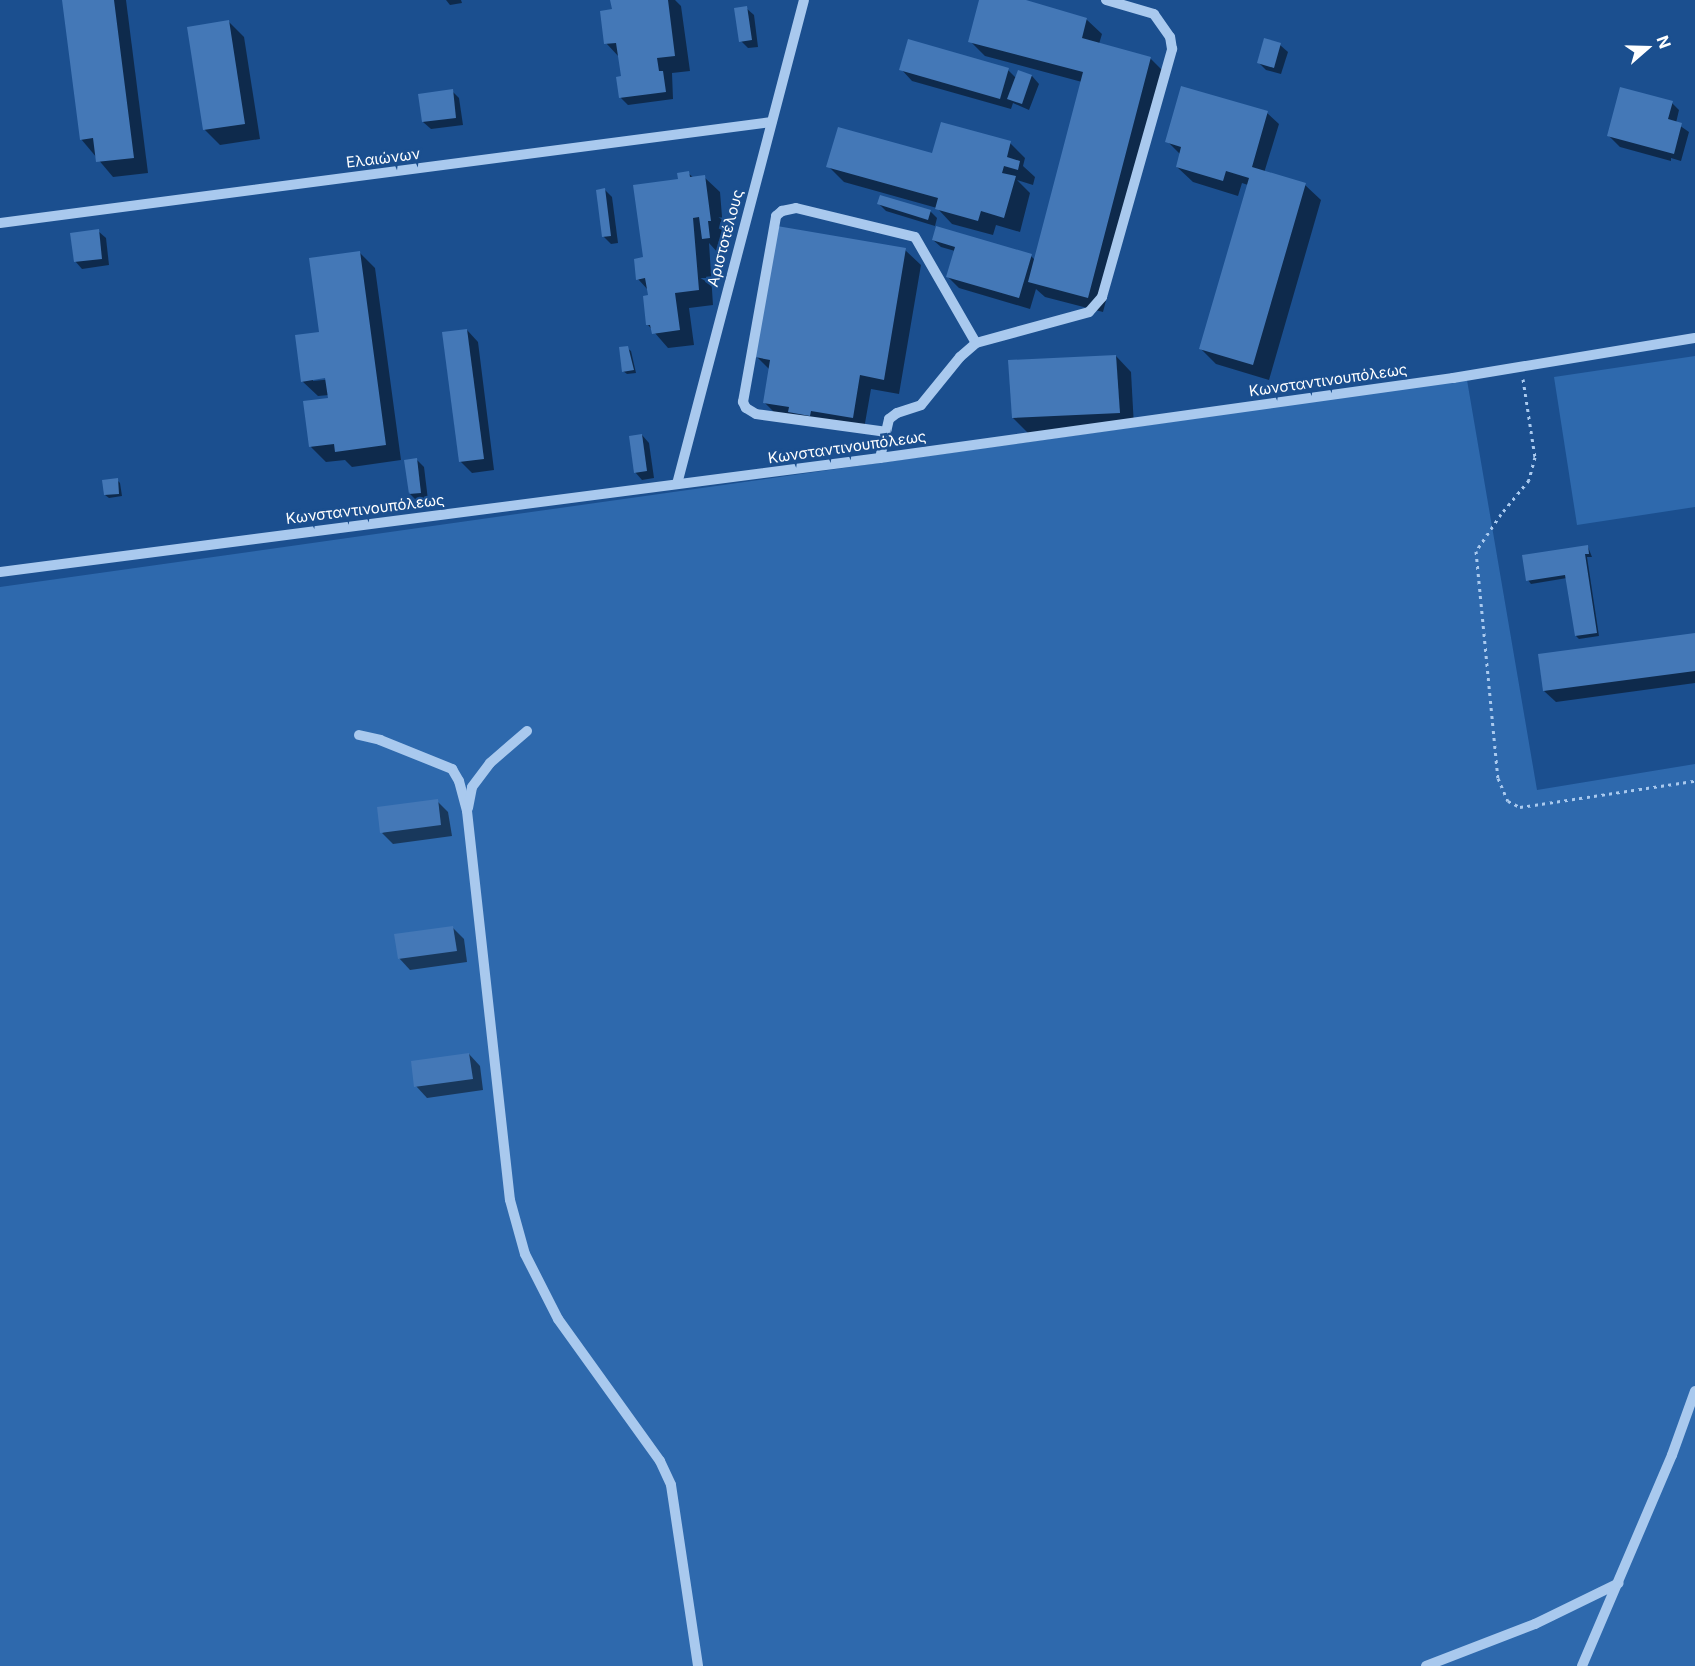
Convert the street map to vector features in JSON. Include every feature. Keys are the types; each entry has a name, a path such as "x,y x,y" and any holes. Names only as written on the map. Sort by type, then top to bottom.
{"street":[{"name":"Αριστοτέλους","path":"677,484 804,0"},
{"path":"880,458 889,419 897,413 921,405 960,357 976,343 1089,312 1102,297 1172,49 1170,37 1154,14 1106,0"},
{"name":"Ελαιώνων","path":"0,223 771,122"},
{"path":"887,432 756,414 746,408 743,402 776,216 782,211 796,208 915,237 976,343"},
{"name":"Κωνσταντινουπόλεως","path":"0,572 880,458 1521,366 1695,338"},
{"path":"467,811 472,788 490,763 527,731"},
{"path":"360,735 452,769 459,781 467,811 510,1200 525,1254 558,1319 660,1461 671,1485 698,1666"},
{"path":"1582,1666 1619,1583 1695,1391"},
{"path":"1426,1666 1535,1623 1619,1583"}],"path":[{"path":"1521,366 1535,457 1529,480 1501,514 1476,551 1498,778 1508,801 1520,807 1695,781"}],"shaded area":[{"path":"1695,356 1695,507 1577,525 1554,377"},
{"path":"1467,380 1537,790 1695,764 1695,1666 0,1666 0,587"}],"building":[{"path":"62,0 114,0 134,158 96,162 93,138 80,140"},
{"path":"610,0 668,0 675,56 657,58 659,71 663,71 666,92 619,98 616,77 621,76 616,43 604,44 600,11 612,9"},
{"path":"979,0 1026,0 1087,18 1082,38 1151,57 1088,298 1028,282 1083,72 968,42"},
{"path":"747,6 752,40 739,42 734,8"},
{"path":"229,20 245,124 203,130 187,27"},
{"path":"1264,38 1281,43 1274,68 1257,63"},
{"path":"908,39 1009,68 1000,99 899,70"},
{"path":"1018,70 1032,75 1022,104 1007,99"},
{"path":"1181,86 1268,111 1252,167 1306,183 1253,365 1199,349 1249,178 1226,171 1223,181 1176,167 1181,147 1165,142"},
{"path":"1620,87 1673,101 1668,119 1682,123 1674,154 1607,136"},
{"path":"453,89 456,118 422,122 418,94"},
{"path":"941,122 1011,141 1007,157 1020,161 1018,170 1004,166 1002,173 1016,176 1004,218 981,211 978,221 935,209 938,198 826,167 838,127 932,153"},
{"path":"689,171 690,177 705,175 711,221 708,221 710,238 702,239 699,217 693,218 699,290 675,293 680,330 652,334 650,325 646,325 643,296 648,295 645,278 636,280 634,259 643,257 633,185 678,179 677,173"},
{"path":"605,188 611,236 602,237 596,190"},
{"path":"880,195 931,210 928,220 877,204"},
{"path":"777,226 906,248 884,380 860,375 853,418 811,411 810,416 788,412 789,407 763,403 770,360 755,357"},
{"path":"936,226 1032,254 1019,298 946,277 955,247 932,240"},
{"path":"99,229 102,259 74,262 70,233"},
{"path":"360,251 386,445 335,452 334,444 309,447 303,401 328,398 325,378 301,382 295,335 319,332 309,258"},
{"path":"467,329 484,459 459,462 442,332"},
{"path":"628,346 634,370 622,372 619,347"},
{"path":"1116,355 1120,413 1012,418 1008,360"},
{"path":"642,434 647,471 634,473 629,436"},
{"path":"417,458 421,493 409,494 404,460"},
{"path":"118,478 119,494 104,495 102,480"},
{"path":"1588,545 1589,554 1585,554 1597,633 1575,636 1565,575 1526,581 1522,555"},
{"path":"1695,633 1695,671 1543,691 1538,654"},
{"path":"438,799 441,825 380,833 377,807"},
{"path":"453,926 457,951 398,959 394,934"},
{"path":"469,1053 473,1079 414,1087 411,1061"}]}
